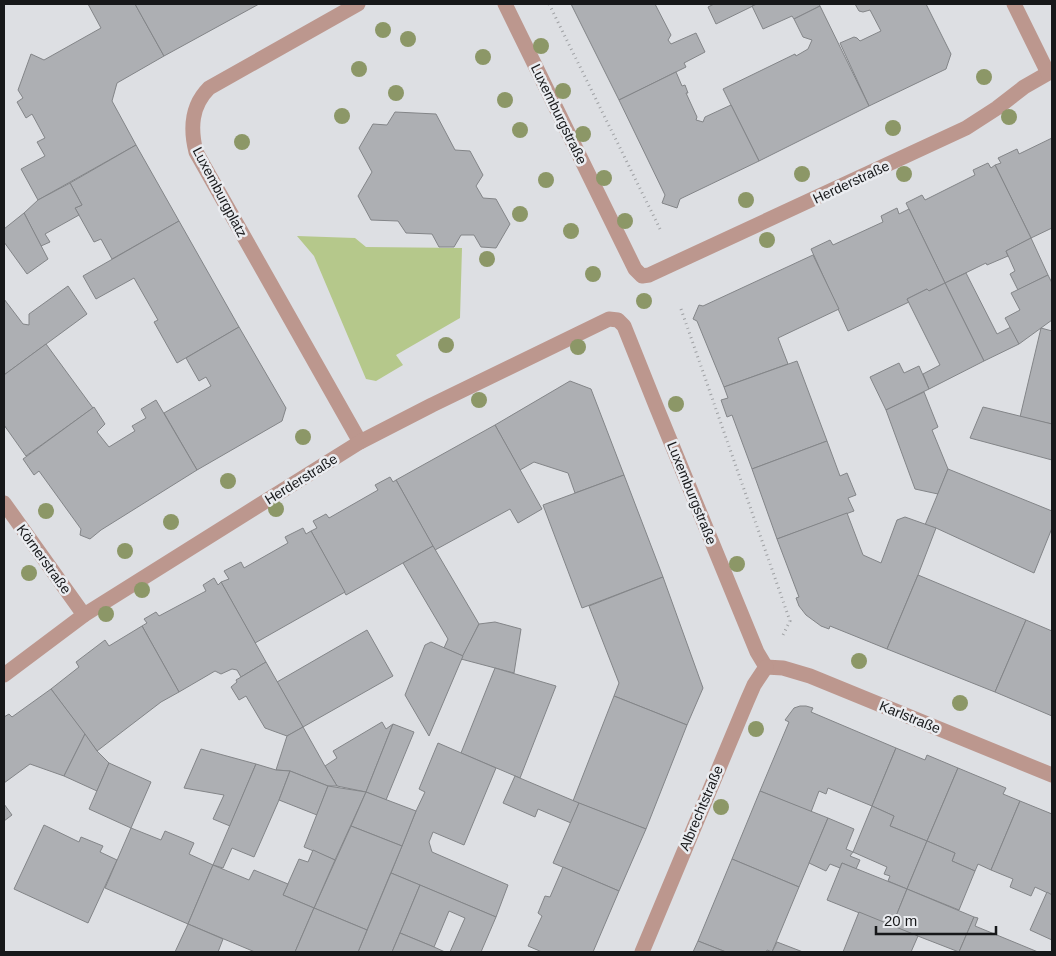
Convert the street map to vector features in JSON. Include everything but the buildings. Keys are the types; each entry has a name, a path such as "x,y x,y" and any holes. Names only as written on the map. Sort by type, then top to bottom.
{"street":[{"name":"Luxemburgplatz","path":"358,4 209,88 202,95 195,108 192,137 196,152 360,442"},
{"name":"Luxemburgstraße","path":"505,4 635,269 642,276"},
{"path":"1014,4 1050,72"},
{"name":"Herderstraße","path":"642,276 650,276 966,128 997,108 1024,87 1050,72"},
{"name":"Herderstraße","path":"4,675 84,615 360,442 609,319 618,320"},
{"name":"Luxemburgstraße","path":"618,320 624,326 757,652 766,667"},
{"name":"Körnerstraße","path":"4,503 84,615"},
{"name":"Karlstraße","path":"766,667 782,668 810,676 1052,775"},
{"name":"Albrechtstraße","path":"642,952 746,701 766,667"}],"path":[{"path":"549,4 660,229"},
{"path":"681,309 790,621"}],"green space":[{"path":"297,236 355,238 366,247 462,248 460,318 396,355 403,365 376,381 366,379 314,256"}]}
